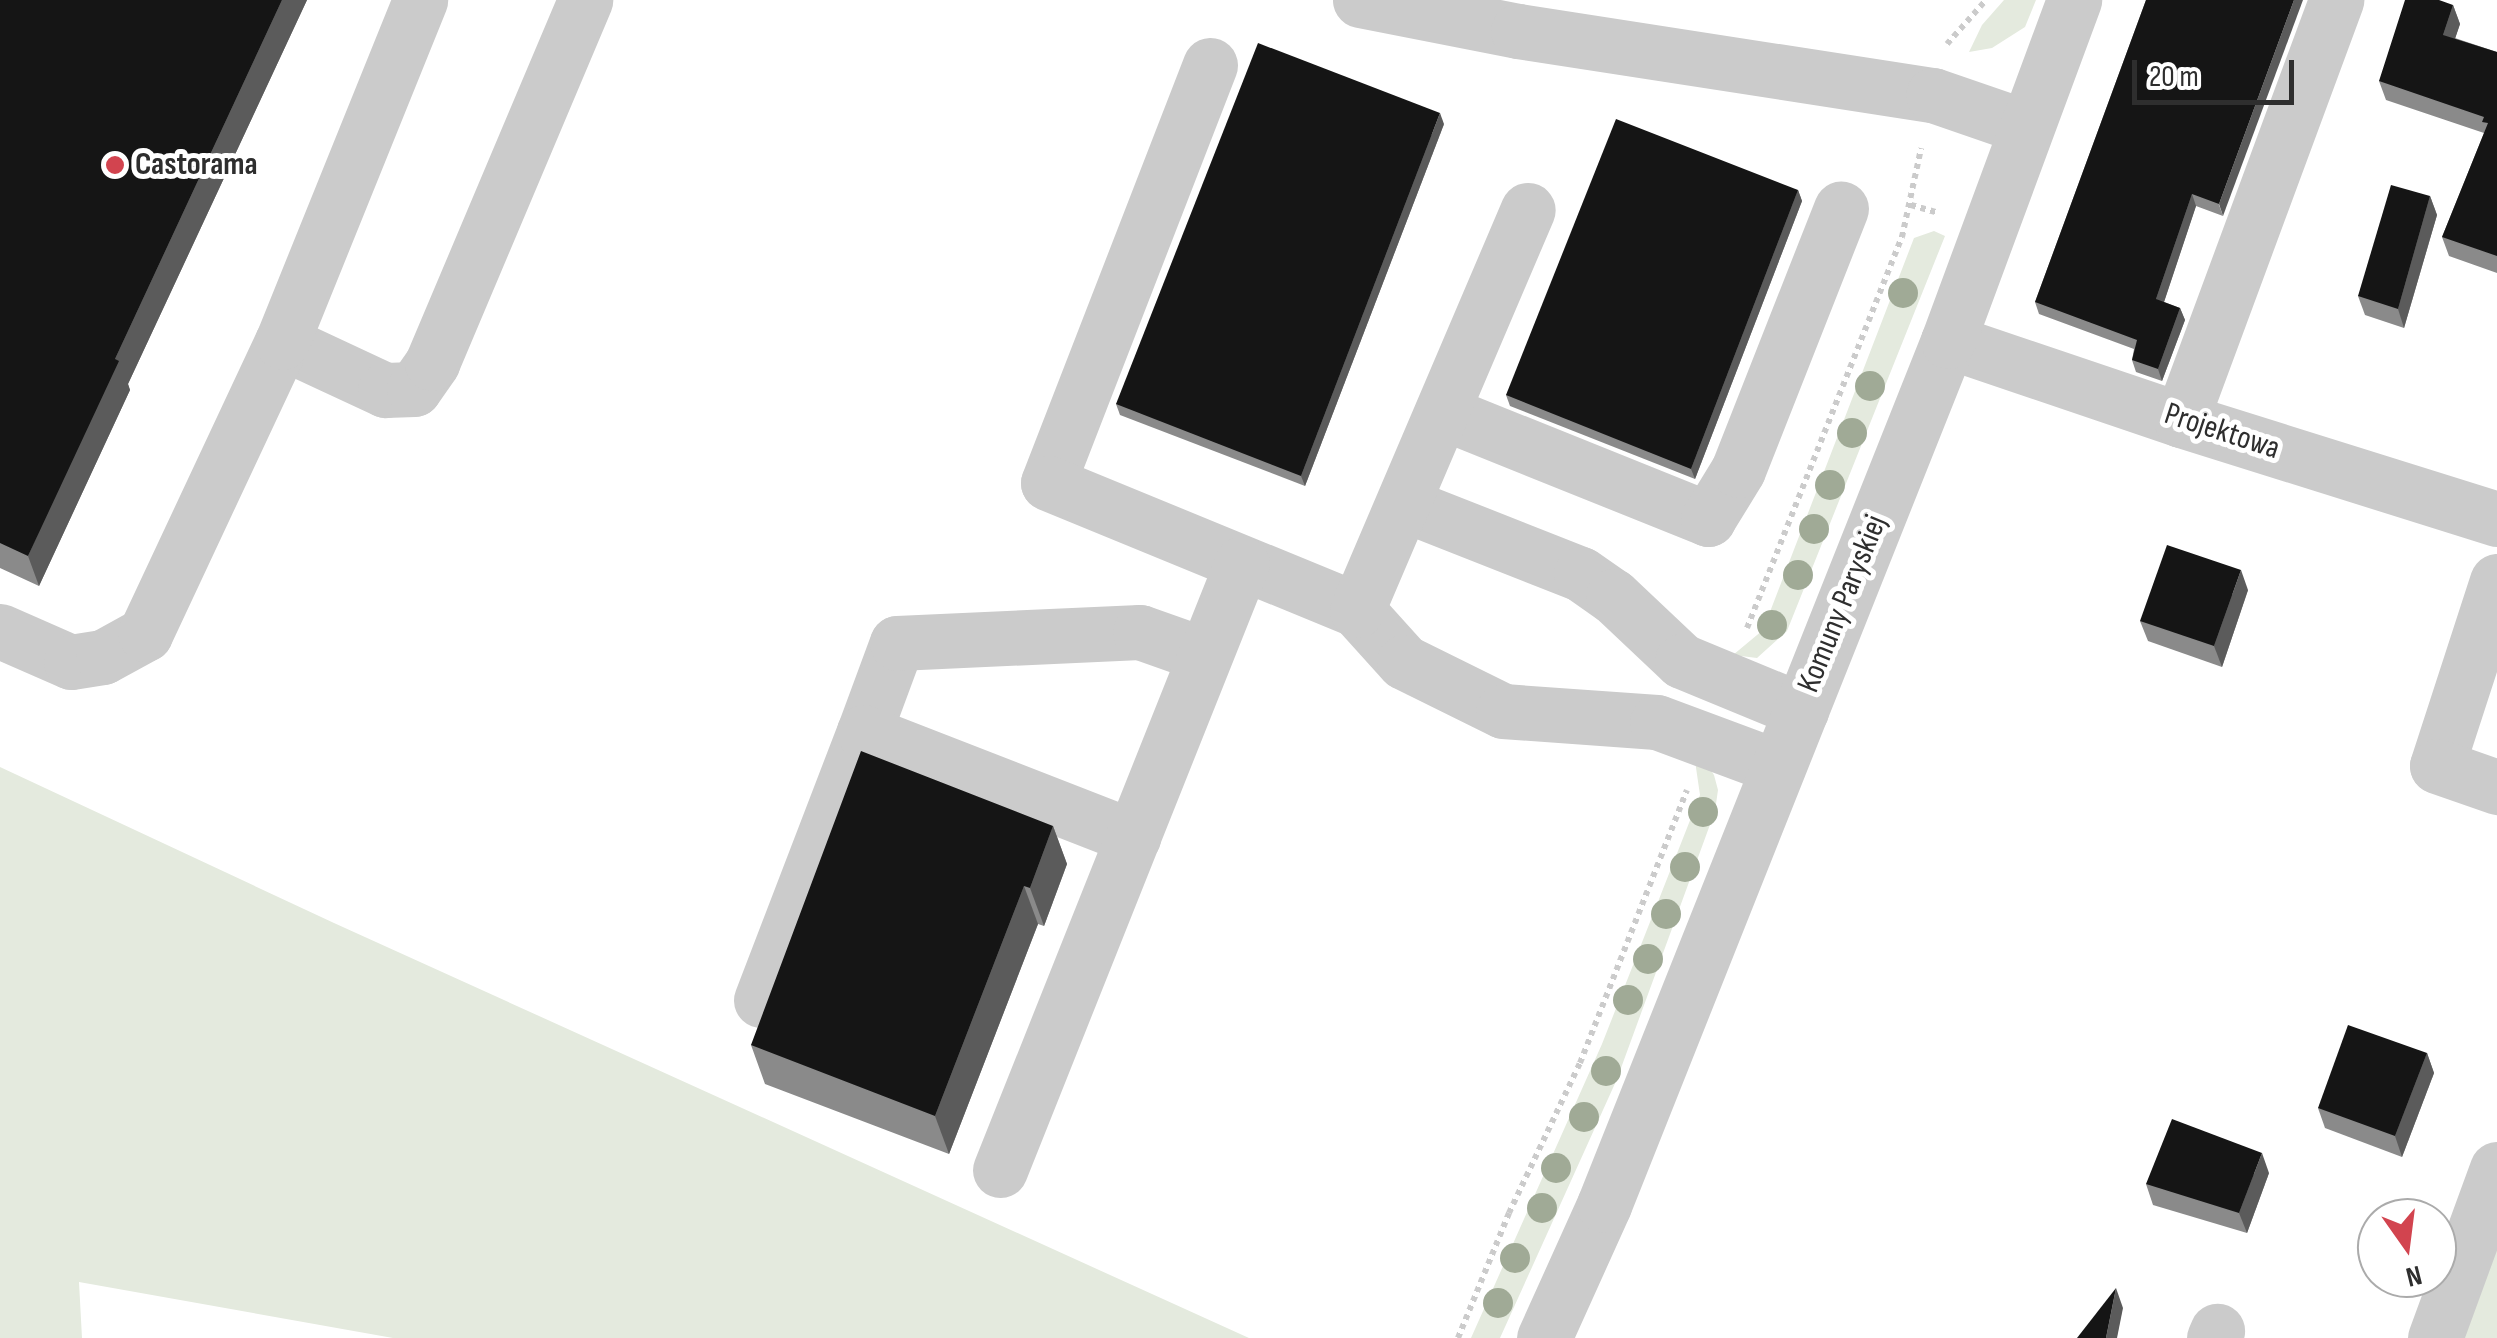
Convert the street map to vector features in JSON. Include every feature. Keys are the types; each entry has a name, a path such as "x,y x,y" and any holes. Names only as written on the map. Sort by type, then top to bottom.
{"street":[{"path":"0,631 71,662 103,657 145,634 282,342 420,0"},
{"path":"282,342 385,390 414,389 432,363 585,0"},
{"path":"1360,0 1518,31 1933,95 2026,127"},
{"name":"Komuny Paryskiej","path":"1544,1338 1604,1205 1948,341 2074,0"},
{"path":"2182,420 2336,0"},
{"path":"1210,65 1048,483 1357,610 1404,662 1503,711 1657,722 1778,767"},
{"path":"1442,412 1708,519 1738,470 1841,209"},
{"path":"1357,610 1528,210"},
{"name":"Projektowa","path":"1948,341 2497,519"},
{"path":"1404,504 1582,574 1613,596 1682,661 1801,710"},
{"path":"1000,1170 1202,654 1242,562"},
{"path":"2497,581 2436,766 2497,787"},
{"path":"761,1000 897,643 1140,632 1202,654"},
{"path":"864,732 1133,837"},
{"path":"2434,1338 2497,1168"},
{"name":"Komuny Paryskiej","path":"1574,1338 1604,1205"}],"path":[{"path":"1944,48 1986,0"},
{"path":"1739,634 1752,623 1911,205 1924,130"},
{"path":"1911,205 1953,216"},
{"path":"1458,1338 1594,1030 1687,791 1685,776"}],"shaded area":[{"path":"2004,0 2036,0 2025,27 1992,48 1969,52 1982,25"},
{"path":"1934,231 1945,236 1787,631 1757,658 1733,655 1763,630 1914,238"},
{"path":"1694,754 1705,761 1714,775 1718,790 1715,811 1617,1079 1500,1338 1471,1338 1602,1044 1700,795"},
{"path":"0,767 334,923 1249,1338 393,1338 79,1282 82,1338 0,1338"},
{"path":"2497,1211 2497,1338 2456,1338"}],"building":[{"name":"Castorama","path":"0,0 282,0 28,556 0,543"},
{"path":"2146,0 2294,0 2219,204 2192,194 2156,299 2180,308 2158,369 2132,360 2137,340 2035,302"},
{"path":"2405,0 2439,0 2453,5 2443,35 2497,52 2497,256 2442,237 2488,123 2482,122 2484,117 2379,81"},
{"path":"1258,43 1440,113 1301,476 1116,404"},
{"path":"1616,119 1798,190 1691,469 1506,395"},
{"path":"2391,185 2430,196 2398,309 2358,296"},
{"path":"2167,545 2241,570 2214,646 2140,621"},
{"path":"861,751 1053,826 1030,888 1024,886 935,1116 751,1045"},
{"path":"2348,1025 2427,1053 2395,1136 2318,1108"},
{"path":"2172,1119 2262,1153 2239,1213 2146,1184"},
{"path":"2116,1288 2106,1338 2077,1338"}],"place":[{"name":"Castorama","path":"115,165"}]}
